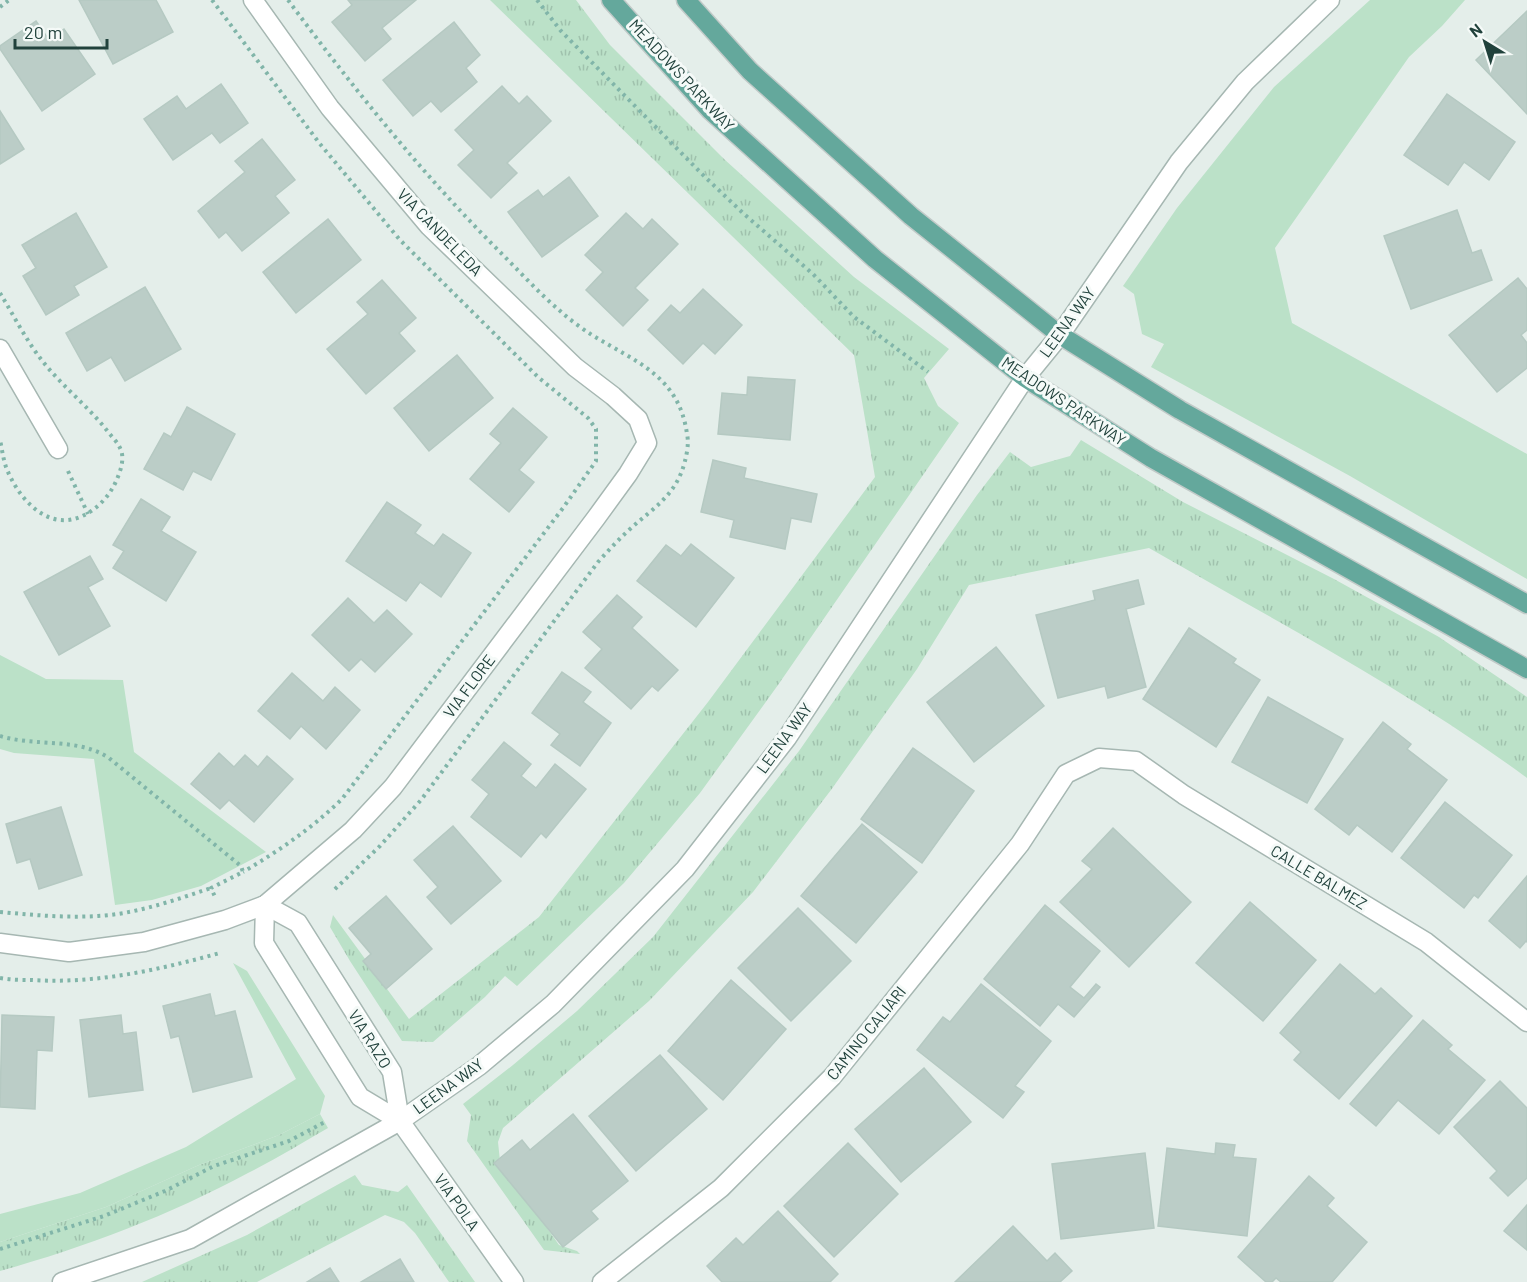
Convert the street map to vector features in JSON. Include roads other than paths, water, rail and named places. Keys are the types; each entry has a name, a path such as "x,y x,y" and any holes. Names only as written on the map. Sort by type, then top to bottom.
{"main road":[{"name":"MEADOWS PARKWAY","path":"611,0 710,110 875,259 1025,378 1150,458 1527,669"},
{"path":"686,0 750,71 911,216 1060,335 1180,410 1527,604"}],"street":[{"name":"VIA CANDELEDA","path":"253,0 330,108 429,226 575,367 613,396 638,419 647,443"},
{"name":"LEENA WAY","path":"62,1282 190,1239 400,1121 478,1066 554,1004 685,869 787,738 1025,378 1060,335 1179,162 1245,82 1330,0"},
{"path":"0,349 58,449"},
{"name":"VIA FLORE","path":"0,944 69,952 144,942 225,920 264,905 353,830 393,787 596,518 647,443"},
{"name":"CALLE BALMEZ","path":"1099,758 1136,761 1184,795 1426,942 1527,1022"},
{"name":"CAMINO CALIARI","path":"602,1282 721,1188 832,1077 1020,844 1066,774 1099,758"},
{"path":"264,905 264,943 360,1097 400,1121"},
{"name":"VIA RAZO","path":"264,905 298,923 392,1072 400,1121"},
{"name":"VIA POLA","path":"400,1121 513,1282"}]}
